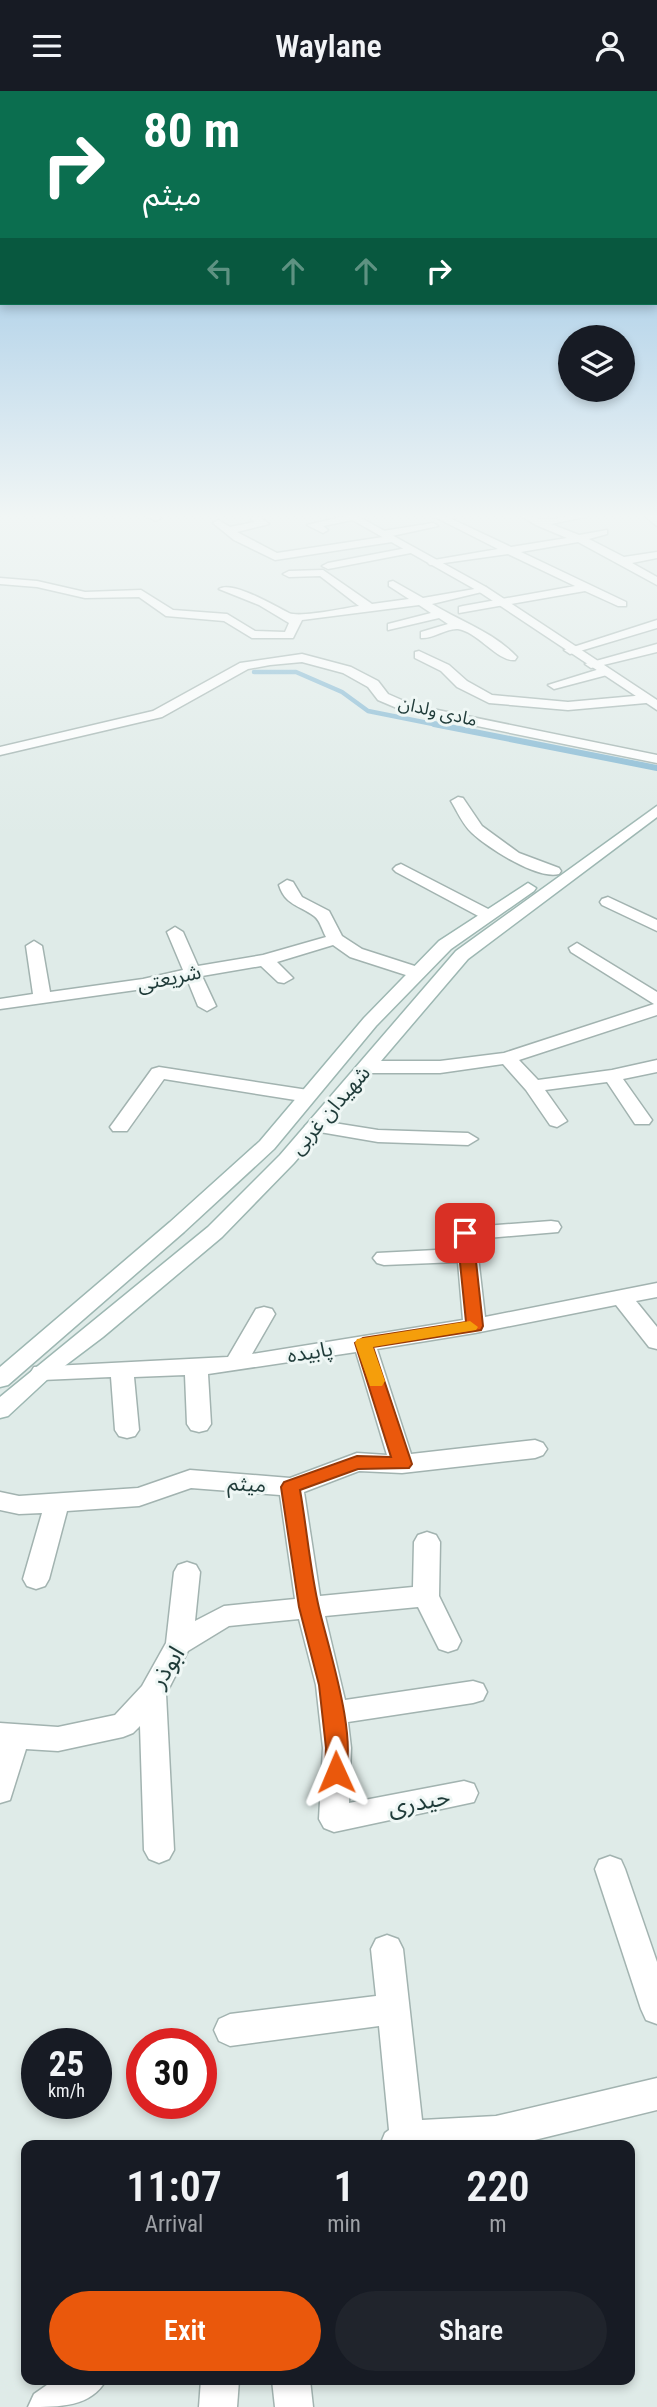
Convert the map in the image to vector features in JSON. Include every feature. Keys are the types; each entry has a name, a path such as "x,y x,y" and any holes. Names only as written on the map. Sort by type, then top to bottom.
{"street":[{"path":"227,621 265,636 289,635"},
{"path":"289,635 295,621"},
{"path":"392,627 415,621"},
{"path":"451,621 485,637 511,657"},
{"path":"528,621 597,668 649,697"},
{"path":"570,650 657,624"},
{"path":"425,635 458,625"},
{"path":"289,635 302,658"},
{"path":"554,685 657,648"},
{"path":"419,655 445,668 462,684 489,699 568,706 649,697"},
{"name":"مادی ولدان","path":"0,751 157,714 244,666 302,658 347,670 373,684 383,697 410,708 657,759"},
{"name":"شهیدان غربی","path":"0,1379 268,1145 370,1022 445,945 657,795"},
{"path":"458,801 476,829 514,856 553,871"},
{"name":"شهیدان غربی","path":"0,1410 42,1372 95,1332 215,1231 287,1159 462,955 657,810"},
{"path":"401,869 488,915"},
{"path":"287,885 288,893 297,902 323,914 335,939 356,953 418,973"},
{"path":"608,902 657,926"},
{"path":"175,932 207,1006"},
{"name":"شریعتی","path":"0,1004 124,988 265,960 335,939"},
{"path":"34,946 42,997"},
{"path":"577,948 657,1000"},
{"path":"265,960 284,978"},
{"path":"366,1067 440,1067 507,1058 657,1009"},
{"path":"507,1058 533,1086 557,1121"},
{"path":"533,1086 611,1076 657,1066"},
{"path":"120,1127 159,1073 308,1096"},
{"path":"611,1076 642,1120"},
{"path":"316,1126 378,1136 468,1139"},
{"path":"475,1326 465,1233 551,1227"},
{"path":"384,1258 467,1255"},
{"name":"پابیده","path":"42,1372 235,1364 475,1326 657,1290"},
{"path":"621,1297 657,1342"},
{"path":"235,1364 264,1314"},
{"path":"363,1343 402,1464"},
{"path":"196,1367 199,1424"},
{"path":"122,1369 127,1430"},
{"name":"میثم","path":"0,1501 19,1505 139,1497 190,1479 291,1487 357,1462 402,1464 535,1449"},
{"name":"حیدری","path":"291,1487 309,1607 330,1685 337,1748 334,1819 464,1793"},
{"path":"36,1579 57,1502"},
{"path":"427,1542 426,1596 448,1641"},
{"path":"179,1643 187,1572"},
{"name":"ابوذر","path":"7,1735 58,1739 123,1725 152,1693 179,1643 224,1616 426,1596"},
{"path":"332,1713 473,1692"},
{"path":"152,1693 159,1850"},
{"path":"0,1791 7,1735"},
{"path":"610,1868 657,2009"},
{"path":"387,1949 394,2009 402,2140"},
{"path":"230,2030 394,2009"},
{"path":"423,2140 496,2133 657,2094"},
{"path":"47,2407 80,2385"},
{"path":"218,2407 220,2385"},
{"path":"292,2385 294,2407"}],"waterway":[{"path":"254,672 296,672 342,692 368,711 443,726"},
{"path":"434,724 657,768"}],"slow traffic":[{"path":"376,1381 363,1343 470,1327"}],"route":[{"path":"336,1772 337,1748 330,1685 309,1607 291,1487 357,1462 402,1464 363,1343 475,1326 465,1233"}]}
